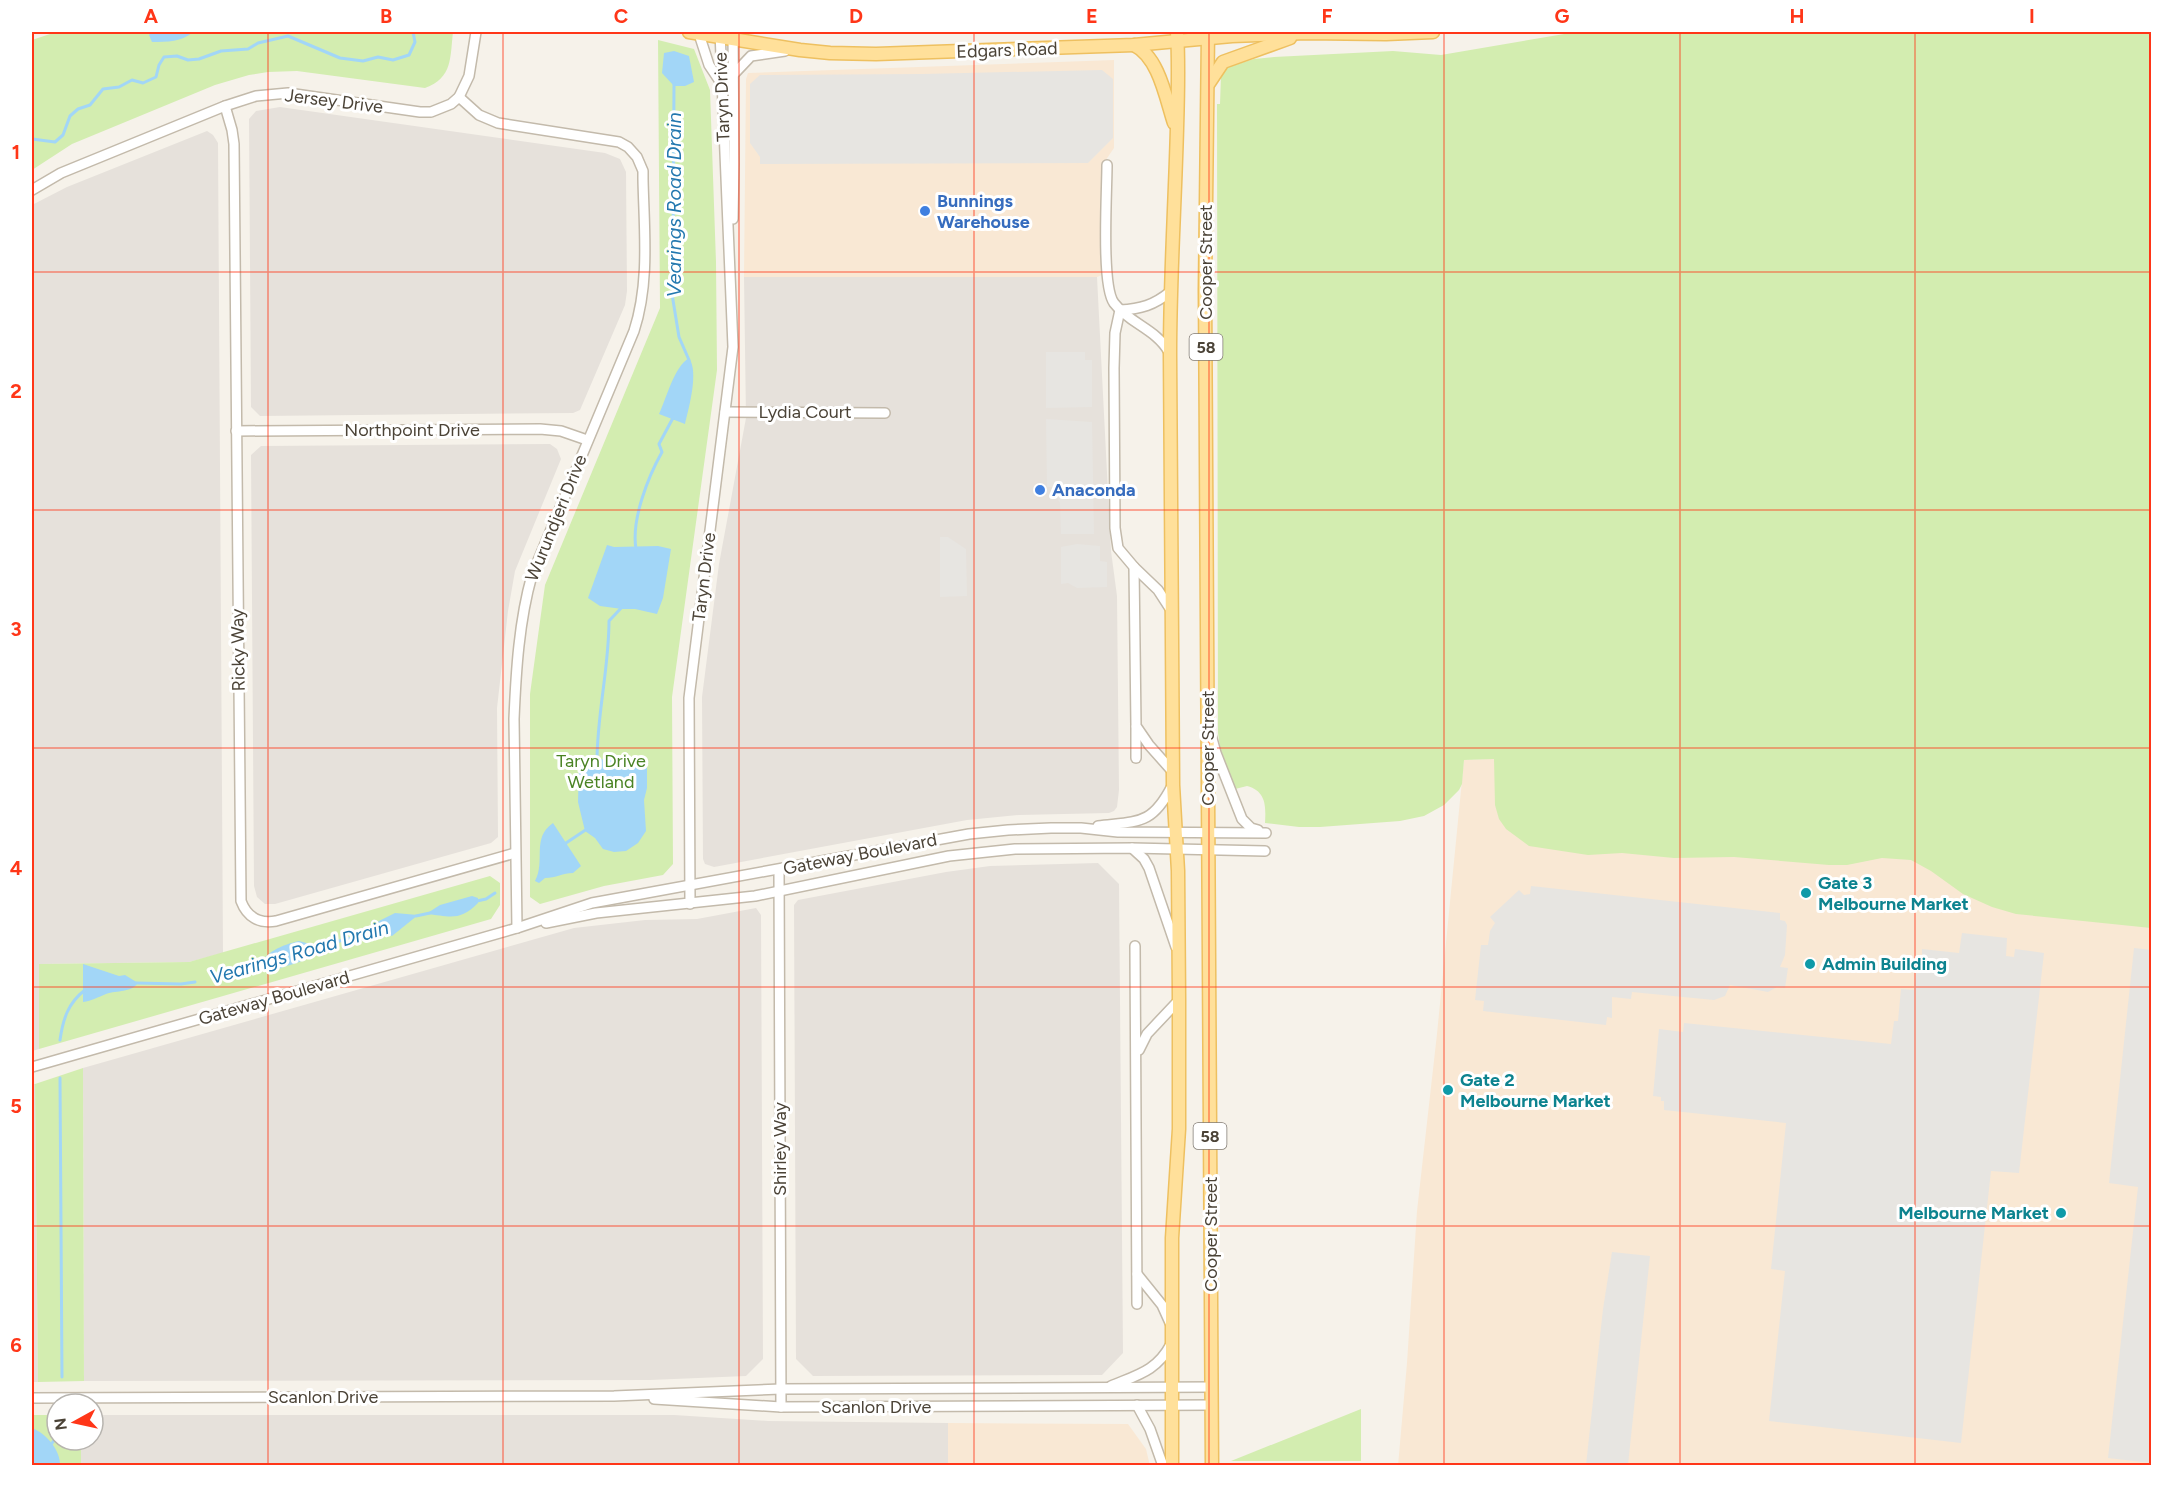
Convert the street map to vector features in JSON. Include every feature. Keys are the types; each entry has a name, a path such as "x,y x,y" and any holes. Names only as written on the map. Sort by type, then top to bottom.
{"main road":[{"name":"Edgars Road","path":"694,33 733,35 800,50 876,54 1134,45 1177,37 1208,35 1433,32"},
{"path":"1208,85 1219,66 1227,60 1306,33"},
{"name":"Cooper Street","path":"1208,35 1205,290 1212,1466"},
{"name":"Cooper Street","path":"1172,1466 1172,1239 1179,1129 1179,958 1173,785 1170,292 1177,130 1177,37"},
{"path":"1134,45 1143,50 1152,60 1177,130"}],"street":[{"path":"459,97 469,76 476,32"},
{"path":"694,33 720,83"},
{"name":"Taryn Drive","path":"690,904 689,698 733,347 720,83 720,34"},
{"name":"Taryn Drive","path":"731,270 735,164 733,35"},
{"path":"732,76 751,56 800,50"},
{"name":"Jersey Drive","path":"32,189 61,173 225,106 256,96 288,93 431,112 451,104 459,97"},
{"name":"Wurundjeri Drive","path":"459,97 479,115 498,123 609,139 628,147 640,163 643,179 642,309 532,575 527,594 515,687 517,928"},
{"name":"Ricky Way","path":"225,106 234,144 240,893 244,908 255,919 276,921 515,853"},
{"path":"1107,165 1108,287 1113,303 1132,321 1155,334 1170,354"},
{"name":"Cooper Street","path":"1120,310 1149,306 1170,292"},
{"path":"1120,310 1115,333 1113,368 1114,528 1118,548 1158,590 1173,612"},
{"name":"Lydia Court","path":"725,412 885,413"},
{"name":"Northpoint Drive","path":"236,431 540,429 561,431 587,440"},
{"path":"1134,567 1136,758"},
{"name":"Gateway Boulevard","path":"32,1067 517,928 592,903 945,838 1008,830 1081,828 1118,832 1266,833 1251,828 1242,819 1216,753 1208,723"},
{"name":"Cooper Street","path":"1136,726 1149,746 1173,772"},
{"path":"1081,828 1130,823 1149,816 1159,809 1173,785"},
{"path":"945,838 949,856"},
{"path":"1132,848 1144,859 1149,868 1179,958"},
{"name":"Gateway Boulevard","path":"517,928 596,913 690,904 780,891 829,879 949,856 1015,849 1132,848 1264,851"},
{"name":"Shirley Way","path":"779,870 781,1407"},
{"path":"1135,946 1137,1305"},
{"path":"1136,1058 1140,1045 1148,1034 1179,1000"},
{"path":"1137,1274 1162,1305 1172,1327"},
{"name":"Scanlon Drive","path":"1106,1388 1154,1367 1164,1358 1172,1343"},
{"name":"Scanlon Drive","path":"32,1398 614,1396 781,1389 1212,1387"},
{"name":"Scanlon Drive","path":"614,1396 781,1407 1212,1406"},
{"path":"1137,1405 1150,1429 1163,1466"}],"shaded area":[{"path":"1114,60 1114,148 1101,167 1102,275 1097,277 744,277 746,79 748,73"},
{"path":"1102,70 1113,79 1113,138 1088,163 760,164 760,157 750,143 750,84 760,75"},
{"path":"280,107 605,153 620,159 626,172 627,291 625,305 580,410 573,413 260,416 251,407 249,119 256,111"},
{"path":"207,131 218,143 223,953 189,962 40,964 39,1049 32,1051 32,205 67,187"},
{"path":"744,277 1097,277 1111,551 1117,596 1119,790 1117,807 1114,811 1019,815 967,820 714,867 705,864 703,859 702,697 719,564 746,418"},
{"path":"1046,352 1085,352 1085,360 1092,360 1092,407 1046,408"},
{"path":"1046,419 1092,422 1094,534 1061,534 1060,503 1053,487 1047,487"},
{"path":"550,444 557,449 561,459 515,571 508,611 497,708 498,837 491,843 275,904 265,904 257,897 254,886 251,455 261,446"},
{"path":"940,537 948,537 966,549 967,596 940,597"},
{"path":"1077,544 1100,546 1100,561 1107,562 1107,587 1077,588 1068,583 1061,584 1061,547"},
{"path":"1750,749 2151,784 2151,1465 1398,1466 1417,1211 1464,760"},
{"path":"1098,863 1119,884 1123,1353 1102,1375 813,1376 796,1359 794,905 798,900 946,872 990,866"},
{"path":"1531,886 1780,913 1780,920 1785,921 1787,925 1785,955 1780,967 1788,968 1785,988 1777,987 1768,992 1730,985 1725,996 1714,1000 1632,992 1631,999 1612,997 1612,1018 1607,1017 1606,1025 1483,1011 1484,1001 1475,1000 1481,945 1488,945 1490,931 1495,923 1490,917 1519,890 1524,895 1530,894"},
{"path":"756,908 761,915 763,1359 746,1376 650,1380 84,1381 83,1068 574,928 645,920 697,919"},
{"path":"1962,933 2007,938 2006,956 2014,957 2015,949 2044,953 2019,1173 1991,1171 1961,1443 1769,1421 1785,1271 1771,1269 1786,1123 1664,1110 1664,1101 1661,1101 1661,1097 1653,1096 1659,1029 1683,1032 1684,1023 1891,1044 1894,1021 1898,1021 1901,989 1914,990 1918,958 1922,958 1922,949 1959,953"},
{"path":"2134,948 2152,950 2151,1463 2108,1458 2138,1187 2109,1183"},
{"path":"32,1084 35,1084 38,1382 32,1382"},
{"path":"1612,1252 1650,1256 1628,1465 1586,1465 1603,1309"},
{"path":"105,1415 674,1415 768,1421 948,1423 948,1465 81,1466 81,1452 105,1452"},
{"path":"948,1423 1128,1424 1146,1449 1150,1466 948,1466"}],"green space":[{"path":"56,32 453,32 450,58 445,72 441,79 425,88 297,71 249,75 215,85 72,144 32,170 32,40"},
{"path":"1576,32 2151,32 2151,928 2016,914 1992,907 1963,894 1911,860 1882,858 1847,865 1829,865 1734,857 1674,858 1622,853 1588,855 1529,846 1506,829 1499,819 1495,805 1494,759 1464,760 1462,784 1444,805 1424,816 1400,821 1320,827 1265,823 1265,805 1261,795 1247,786 1235,789 1220,747 1218,733 1217,104 1220,104 1221,75 1225,68 1254,59 1393,51 1441,55"},
{"name":"Taryn Drive Wetland","path":"658,40 694,49 710,90 716,262 717,370 672,697 673,864 663,875 604,886 540,904 530,897 530,694 545,585 660,308"},
{"path":"490,876 500,883 500,905 491,919 39,1049 39,964 189,962"},
{"path":"83,1068 84,1381 38,1382 35,1084"},
{"path":"1361,1409 1361,1461 1231,1461"},
{"path":"32,1415 45,1415 45,1452 81,1452 81,1465 32,1465"}],"water":[{"path":"151,32 193,32 179,40 152,42 149,35"},
{"path":"674,51 689,56 694,82 685,86 674,86 662,73 664,53"},
{"path":"689,358 692,364 693,381 685,424 659,414 675,375"},
{"path":"607,545 614,547 658,546 671,549 663,598 657,614 635,609 600,606 588,598"},
{"path":"616,757 647,765 647,788 644,800 646,831 638,843 626,851 614,852 603,849 595,838 585,831 578,802 579,763"},
{"path":"553,823 581,866 573,873 545,878 539,883 535,881 542,836"},
{"path":"472,896 478,898 478,903 460,915 426,914 440,905"},
{"path":"395,913 418,915 392,936 385,933 366,933 379,921"},
{"path":"299,941 310,944 311,951 305,959 277,970 258,969 274,950"},
{"path":"83,964 119,976 125,975 138,983 128,990 106,994 83,1002"},
{"path":"32,1428 45,1436 45,1452 57,1452 60,1465 32,1465"}],"waterway":[{"path":"32,139 55,142 63,135 70,116 78,109 90,105 103,89 119,87 132,80 143,83 156,77 164,57 199,59 221,51 248,49 258,43 288,36 340,58 363,61 378,57 393,60 409,55 415,42 413,32"},
{"name":"Vearings Road Drain","path":"674,83 673,273 676,277 672,294 679,337 689,360"},
{"name":"Vearings Road Drain","path":"636,549 638,512 651,474 662,452 659,444 674,416"},
{"name":"Vearings Road Drain","path":"597,761 609,621 623,606"},
{"name":"Vearings Road Drain","path":"563,845 587,829"},
{"name":"Vearings Road Drain","path":"477,901 486,899 495,893"},
{"name":"Vearings Road Drain","path":"416,916 430,913"},
{"name":"Vearings Road Drain","path":"310,948 367,932"},
{"name":"Vearings Road Drain","path":"213,979 259,968"},
{"name":"Vearings Road Drain","path":"136,983 195,982"},
{"name":"Vearings Road Drain","path":"60,1040 67,1012 74,1000 85,990"},
{"name":"Vearings Road Drain","path":"60,1078 62,1377"}],"place":[{"name":"Bunnings Warehouse","path":"925,211"},
{"name":"Anaconda","path":"1040,490"},
{"name":"Gate 3 Melbourne Market","path":"1806,893"},
{"name":"Admin Building","path":"1810,964"},
{"name":"Gate 2 Melbourne Market","path":"1448,1090"},
{"name":"Melbourne Market","path":"2061,1213"}]}
